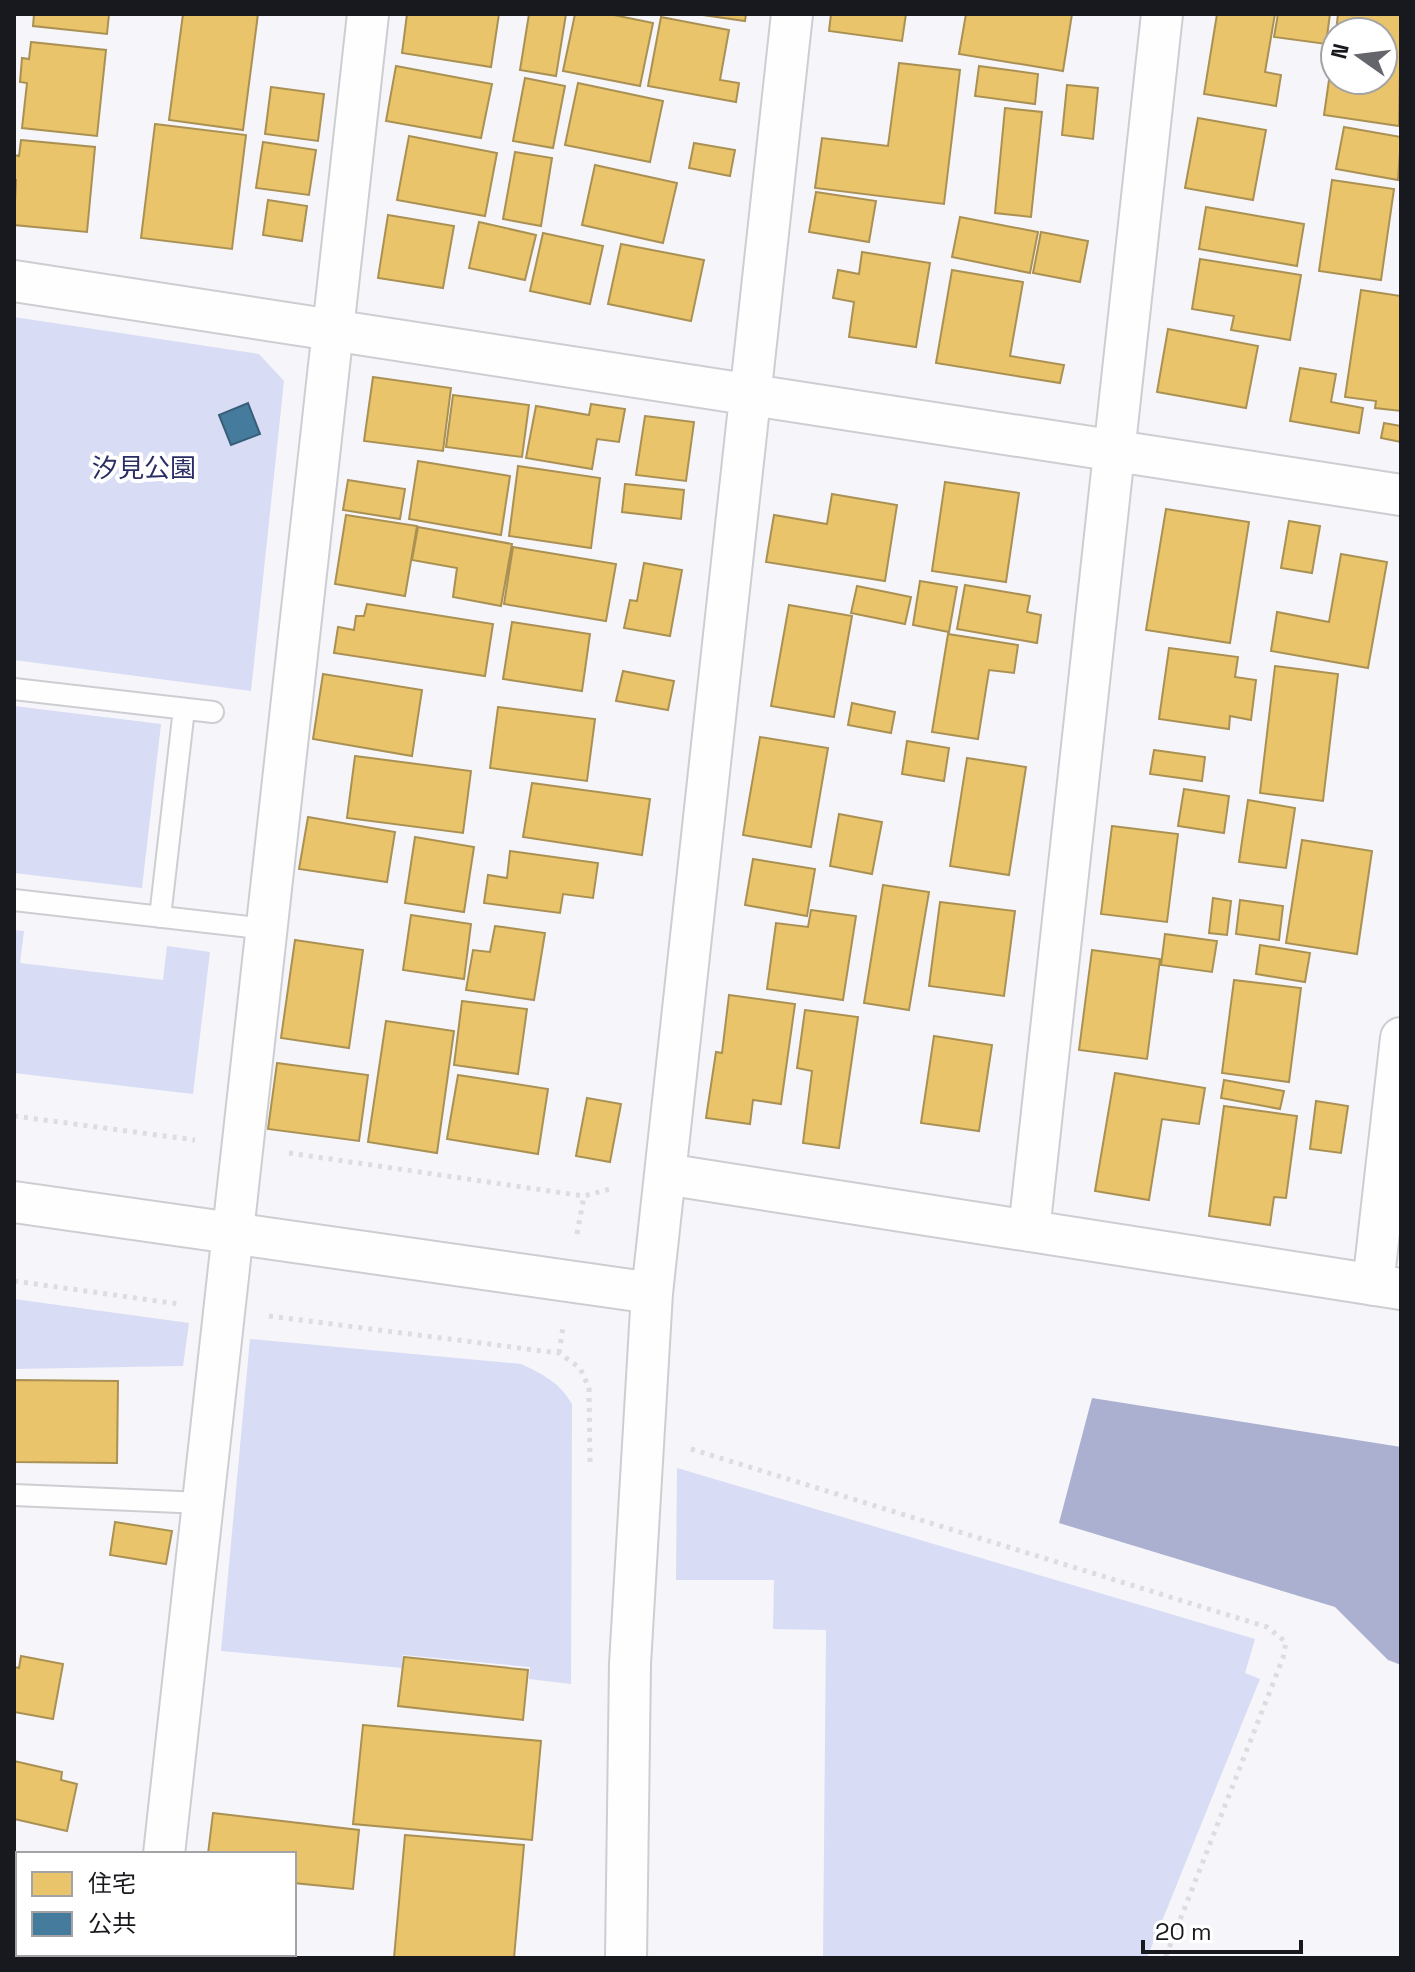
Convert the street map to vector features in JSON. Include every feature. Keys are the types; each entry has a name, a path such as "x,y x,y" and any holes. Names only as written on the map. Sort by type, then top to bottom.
{"street":[{"path":"164,1852 368,14"},
{"path":"626,1958 630,1664 652,1293 792,14"},
{"path":"1029,1231 1162,14"},
{"path":"14,281 1401,495"},
{"path":"665,1174 1387,1287 1401,1038"},
{"path":"14,1202 652,1293"}],"lane":[{"path":"14,689 213,712"},
{"path":"160,917 184,709"},
{"path":"14,900 267,929"},
{"path":"14,1495 203,1503"}],"path":[{"path":"14,1116 584,1196 612,1189 619,1182"},
{"path":"14,1281 559,1353 580,1368 589,1388 590,1465"},
{"path":"644,1434 1267,1627 1286,1642 1283,1658 1165,1958"}],"green space":[{"name":"汐見公園","path":"14,317 259,354 284,381 251,691 14,660"},
{"path":"14,706 161,724 142,888 14,873"},
{"path":"14,930 24,931 20,963 163,980 167,946 210,952 193,1094 14,1073"},
{"path":"14,1299 189,1323 183,1366 14,1369"},
{"path":"250,1339 521,1364 562,1390 572,1404 571,1684 529,1679 530,1667 403,1655 402,1668 221,1651"},
{"path":"677,1468 1255,1639 1245,1673 1260,1679 1147,1958 823,1958 826,1630 773,1629 774,1580 676,1580"}],"shaded area":[{"path":"1092,1398 1401,1447 1401,1665 1388,1660 1335,1607 1059,1523"}],"building: 住宅":[{"path":"34,14 109,14 107,34 33,26"},
{"path":"183,14 258,14 243,130 169,120"},
{"path":"407,14 499,14 491,67 402,53"},
{"path":"529,14 566,14 556,76 520,70"},
{"path":"575,14 609,14 653,23 640,86 563,71"},
{"path":"696,14 746,14 745,21"},
{"path":"831,14 906,14 902,41 829,31"},
{"path":"966,14 1072,14 1063,71 959,54"},
{"path":"1217,14 1275,14 1265,72 1281,75 1276,106 1204,94"},
{"path":"1278,14 1330,14 1319,16 1319,43 1274,37"},
{"path":"1401,14 1399,126 1324,115 1327,96 1399,96 1399,16 1338,16"},
{"path":"661,17 729,30 720,80 739,83 736,102 648,86"},
{"path":"31,42 106,50 97,136 22,128 27,83 20,82 22,58 29,59"},
{"path":"899,63 960,70 944,204 815,188 822,138 888,146"},
{"path":"396,66 492,84 481,138 386,121"},
{"path":"979,66 1038,74 1035,104 975,96"},
{"path":"525,78 565,86 553,148 513,141"},
{"path":"578,83 663,101 650,162 565,145"},
{"path":"1067,85 1098,88 1093,139 1062,135"},
{"path":"271,87 324,94 318,141 265,134"},
{"path":"1005,108 1042,112 1031,217 995,213"},
{"path":"1198,118 1266,130 1253,200 1185,188"},
{"path":"155,124 246,135 232,249 141,238"},
{"path":"1344,127 1401,137 1398,180 1336,169"},
{"path":"409,136 497,153 485,216 397,200"},
{"path":"21,140 95,147 87,232 14,225 14,155 19,156"},
{"path":"263,142 316,150 309,195 256,188"},
{"path":"694,143 735,150 730,176 689,168"},
{"path":"515,152 552,158 541,226 503,219"},
{"path":"595,165 677,183 663,243 582,225"},
{"path":"1332,180 1394,189 1381,280 1319,271"},
{"path":"816,192 876,201 869,242 809,232"},
{"path":"268,200 307,206 302,241 263,235"},
{"path":"1206,207 1304,224 1297,266 1199,249"},
{"path":"388,215 454,226 443,288 378,278"},
{"path":"960,217 1038,232 1030,273 952,257"},
{"path":"479,222 536,235 525,280 469,268"},
{"path":"1041,232 1088,241 1080,282 1033,273"},
{"path":"543,233 603,246 590,304 530,291"},
{"path":"621,244 704,260 691,321 608,304"},
{"path":"862,252 930,263 916,347 849,337 854,302 833,298 838,270 859,274"},
{"path":"1200,259 1301,275 1290,340 1231,330 1234,316 1192,309"},
{"path":"952,270 1023,282 1010,356 1064,365 1060,383 936,363"},
{"path":"1361,290 1401,296 1401,411 1375,408 1376,401 1345,397"},
{"path":"1168,329 1258,346 1246,408 1157,392"},
{"path":"1300,368 1336,374 1331,402 1363,408 1359,433 1290,421"},
{"path":"373,377 451,388 443,451 364,441"},
{"path":"453,395 529,405 522,457 446,447"},
{"path":"591,404 625,409 619,442 597,439 592,469 526,458 536,406 589,415"},
{"path":"645,416 694,422 686,481 636,475"},
{"path":"1384,423 1401,426 1401,442 1381,438"},
{"path":"418,461 510,476 501,535 409,519"},
{"path":"518,466 600,478 591,548 509,536"},
{"path":"348,480 405,489 400,519 343,510"},
{"path":"945,482 1019,493 1006,582 932,571"},
{"path":"625,484 684,490 681,519 622,512"},
{"path":"832,494 897,505 885,581 766,562 774,515 827,524"},
{"path":"1166,509 1249,522 1230,643 1146,630"},
{"path":"346,515 417,526 405,596 335,584"},
{"path":"1289,521 1320,526 1312,573 1281,568"},
{"path":"418,527 512,544 501,606 453,597 457,568 412,560"},
{"path":"513,547 616,564 606,621 504,604"},
{"path":"1341,554 1387,562 1368,668 1271,651 1277,612 1329,622"},
{"path":"644,563 682,570 670,636 624,628 630,600 637,601"},
{"path":"920,581 957,587 949,632 913,625"},
{"path":"965,585 1030,596 1027,612 1041,615 1037,643 957,629"},
{"path":"857,586 911,597 905,624 851,613"},
{"path":"367,604 493,624 485,676 334,653 338,627 354,630 356,616 364,616"},
{"path":"789,605 852,616 834,717 771,706"},
{"path":"512,622 590,634 582,691 503,679"},
{"path":"948,634 1018,645 1014,673 989,670 978,739 932,732"},
{"path":"1169,648 1238,657 1235,677 1256,680 1251,720 1230,716 1229,729 1159,719"},
{"path":"1275,666 1338,674 1323,801 1260,793"},
{"path":"623,671 674,681 668,710 616,701"},
{"path":"323,674 422,690 412,756 313,739"},
{"path":"852,703 895,712 891,733 848,725"},
{"path":"498,707 595,719 587,781 490,768"},
{"path":"760,737 828,748 811,847 743,835"},
{"path":"907,741 949,748 944,781 902,774"},
{"path":"1154,750 1205,757 1202,781 1150,774"},
{"path":"355,756 471,771 463,833 347,818"},
{"path":"967,758 1026,767 1009,875 950,866"},
{"path":"532,783 650,799 642,855 523,837"},
{"path":"1184,789 1229,796 1224,833 1178,826"},
{"path":"1248,800 1295,808 1286,868 1239,862"},
{"path":"839,814 882,822 872,874 830,866"},
{"path":"308,817 395,832 387,882 299,869"},
{"path":"1112,826 1178,834 1167,922 1101,914"},
{"path":"415,837 474,847 464,912 405,903"},
{"path":"1302,840 1372,851 1357,954 1286,943"},
{"path":"510,851 598,863 593,898 563,894 560,913 484,903 488,875 507,878"},
{"path":"753,859 815,869 807,916 745,905"},
{"path":"883,885 929,892 909,1010 864,1003"},
{"path":"1213,898 1231,901 1227,935 1209,933"},
{"path":"1240,900 1283,906 1279,940 1236,934"},
{"path":"940,902 1015,911 1004,996 929,986"},
{"path":"811,910 856,916 843,1000 767,989 776,923 808,927"},
{"path":"411,915 471,924 464,979 403,970"},
{"path":"495,926 545,933 534,1000 466,990 473,950 490,952"},
{"path":"1165,934 1217,941 1212,972 1161,965"},
{"path":"295,940 363,950 349,1048 281,1038"},
{"path":"1260,945 1310,953 1305,982 1256,974"},
{"path":"1092,950 1160,959 1147,1059 1079,1050"},
{"path":"1234,980 1301,988 1289,1082 1222,1073"},
{"path":"729,995 795,1004 781,1104 753,1100 750,1124 706,1118 716,1052 722,1053"},
{"path":"462,1001 527,1009 518,1074 454,1065"},
{"path":"805,1010 858,1017 839,1148 803,1143 812,1071 797,1068"},
{"path":"386,1021 454,1031 437,1153 368,1142"},
{"path":"934,1036 992,1045 979,1131 921,1123"},
{"path":"277,1063 368,1075 359,1141 268,1129"},
{"path":"1115,1073 1205,1088 1199,1124 1162,1119 1149,1200 1095,1191"},
{"path":"458,1075 548,1089 538,1154 447,1139"},
{"path":"1224,1080 1284,1091 1280,1109 1221,1098"},
{"path":"587,1098 621,1104 610,1162 576,1156"},
{"path":"1316,1101 1348,1106 1341,1153 1310,1149"},
{"path":"1224,1106 1297,1116 1286,1198 1274,1197 1270,1225 1209,1216"},
{"path":"14,1380 118,1381 117,1463 14,1462"},
{"path":"115,1522 172,1531 166,1564 110,1555"},
{"path":"21,1656 63,1664 53,1719 14,1712 14,1667 19,1668"},
{"path":"404,1657 528,1670 523,1720 398,1706"},
{"path":"363,1725 541,1741 532,1840 353,1824"},
{"path":"14,1761 62,1772 61,1780 77,1784 67,1831 14,1819"},
{"path":"213,1813 359,1830 353,1889 296,1883 296,1852 208,1852"},
{"path":"405,1835 524,1845 514,1958 394,1958"}],"building: 公共":[{"path":"248,403 260,434 231,445 219,415"}]}
